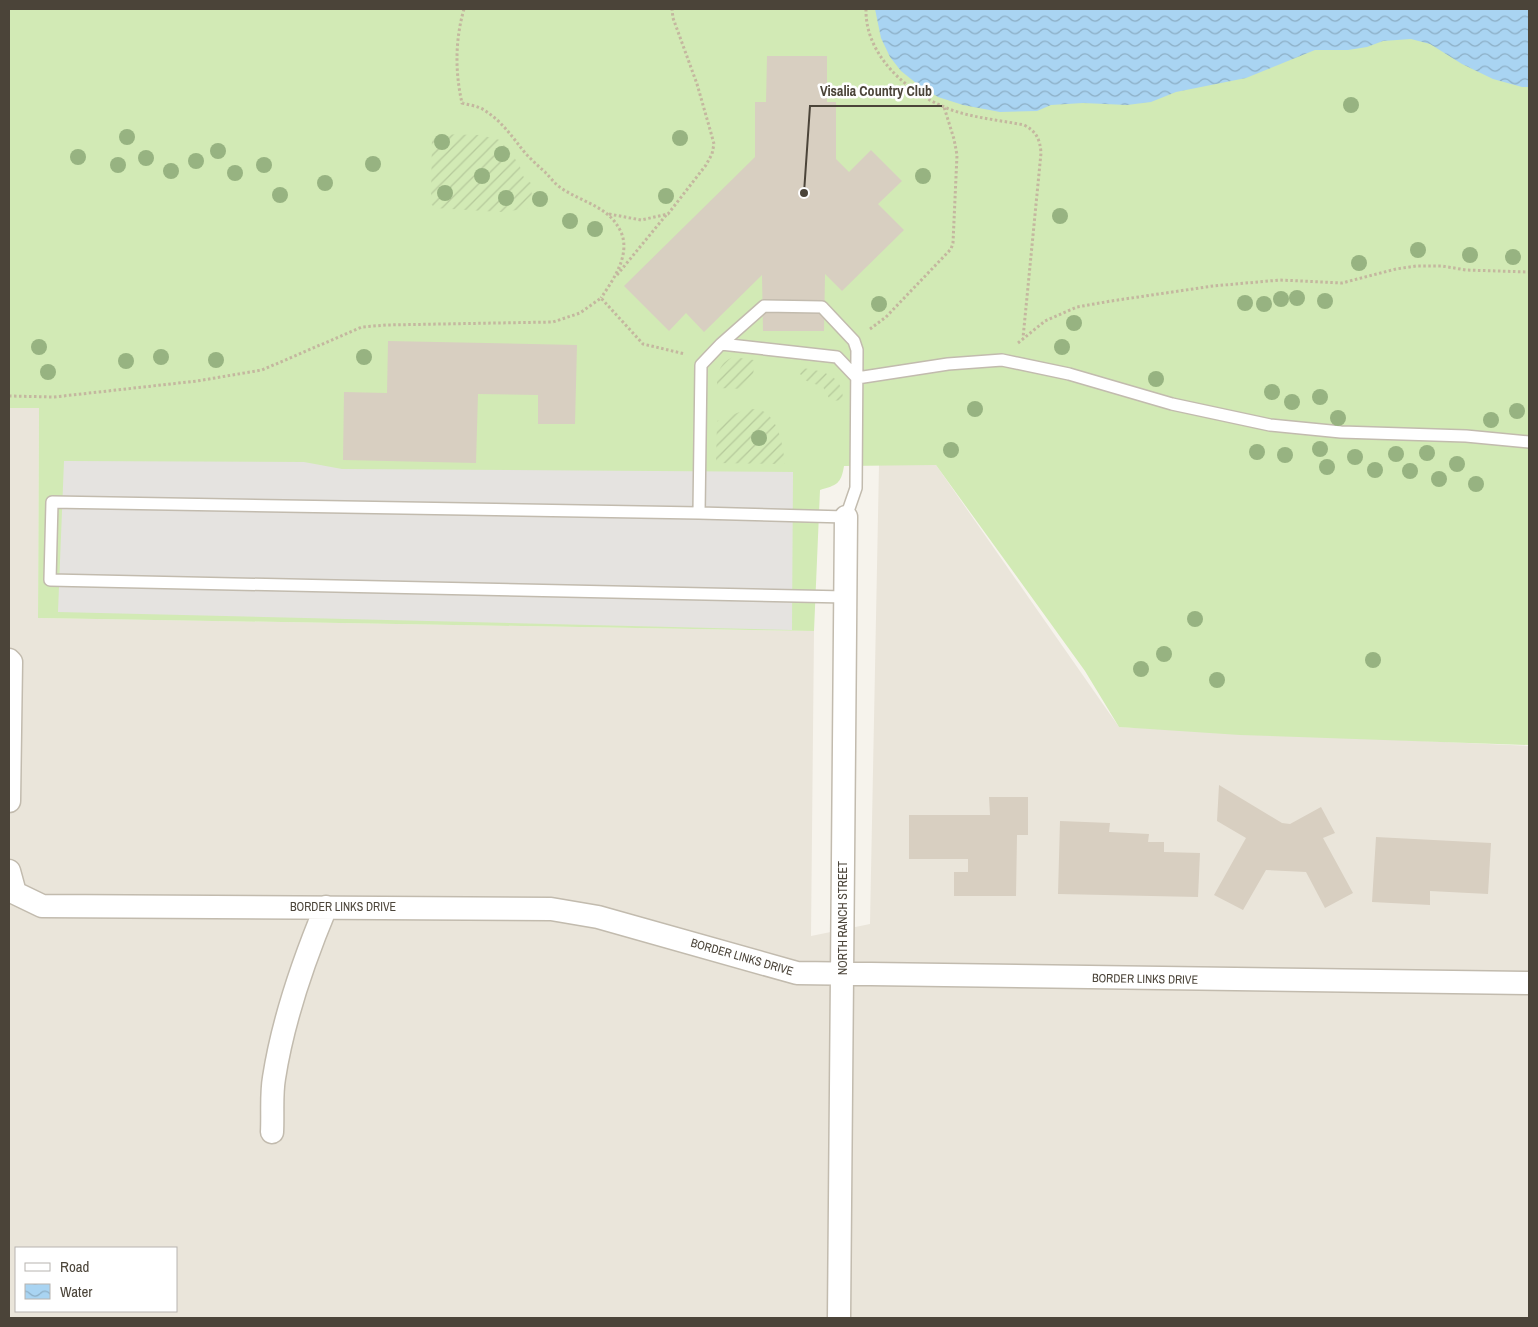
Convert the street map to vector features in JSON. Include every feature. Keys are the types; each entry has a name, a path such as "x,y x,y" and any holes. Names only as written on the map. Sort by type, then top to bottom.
{"street":[{"name":"NORTH RANCH STREET","path":"839,1318 846,517"},
{"path":"9,660 11,662 9,802"},
{"name":"BORDER LINKS DRIVE","path":"9,871 15,893 42,906 551,909 598,917 796,973 1529,983"},
{"path":"272,1132 274,1080 289,1010 313,936 326,907"}],"lane":[{"path":"699,513 701,365 721,344 764,306 822,307 854,341 857,350 856,488 846,517 52,502 50,580 846,597"},
{"path":"721,344 837,356 857,378"},
{"path":"857,378 948,364 1002,360 1069,374 1172,404 1270,425 1341,432 1466,436 1529,442"}],"path":[{"path":"464,9 460,24 457,60 458,83 462,103 482,109 496,119 509,130 528,156 558,186 571,195 608,214 641,220 668,214"},
{"path":"9,396 54,397 197,381 262,370 362,327 553,322 580,313 601,298 614,279 706,165 712,154 714,144 697,84 673,18 672,9"},
{"path":"866,9 869,30 881,57 890,69 911,88 944,106 967,114 1024,125 1032,129 1040,143 1041,153 1022,340 1030,366"},
{"path":"854,341 886,317 951,250 953,243 957,155 944,106"},
{"path":"608,214 622,234 624,249 614,279"},
{"path":"984,361 1002,354 1045,321 1077,307 1111,301 1213,286 1280,280 1342,282 1416,266 1529,272"},
{"path":"601,298 643,344 686,354 709,357"}],"shaded area":[{"path":"39,407 38,618 814,631 811,936 870,924 879,465 936,465 1119,727 1529,746 1529,1318 9,1318 9,408"},
{"path":"64,461 304,462 342,469 793,472 792,630 58,612"}],"green space":[{"path":"9,9 1529,9 1529,745 1240,735 1119,727 1085,671 936,465 844,466 840,480 837,483 820,490 814,631 38,618 39,408 9,408"},
{"path":"432,134 480,135 500,140 519,164 524,178 531,183 532,198 527,209 500,212 435,208 431,204"},
{"path":"733,357 754,360 753,381 745,389 717,388 720,369 728,359"},
{"path":"798,367 828,374 834,378 842,391 843,400 831,401 823,387 804,379"},
{"path":"747,409 755,409 766,413 775,423 780,436 785,464 716,463 717,421"}],"water":[{"path":"875,9 1529,9 1529,87 1522,87 1493,79 1462,64 1430,44 1411,39 1383,41 1367,47 1348,50 1315,50 1246,78 1176,92 1151,102 1127,105 1083,103 1051,105 1037,111 1000,112 963,105 938,97 901,71 890,57 881,38"}],"building":[{"path":"767,56 827,56 827,102 836,102 836,159 849,172 871,150 902,181 878,204 904,230 842,291 825,274 824,331 763,331 762,275 704,332 686,313 669,331 624,286 755,157 755,102 766,102"},
{"path":"388,341 577,345 575,424 538,424 538,395 478,394 476,463 343,460 344,392 387,393"},
{"path":"1219,785 1282,823 1290,824 1321,807 1335,833 1323,838 1353,893 1325,908 1306,872 1266,870 1243,910 1214,895 1246,838 1217,821"},
{"path":"989,797 1028,797 1028,835 1017,835 1016,896 954,896 954,872 968,872 968,859 909,859 909,815 990,815"},
{"path":"1060,821 1110,823 1109,832 1149,834 1148,842 1164,842 1164,852 1200,853 1198,897 1058,894"},
{"path":"1376,837 1491,843 1488,894 1430,891 1430,905 1372,902"}],"place":[{"name":"Visalia Country Club","path":"804,193"}]}
